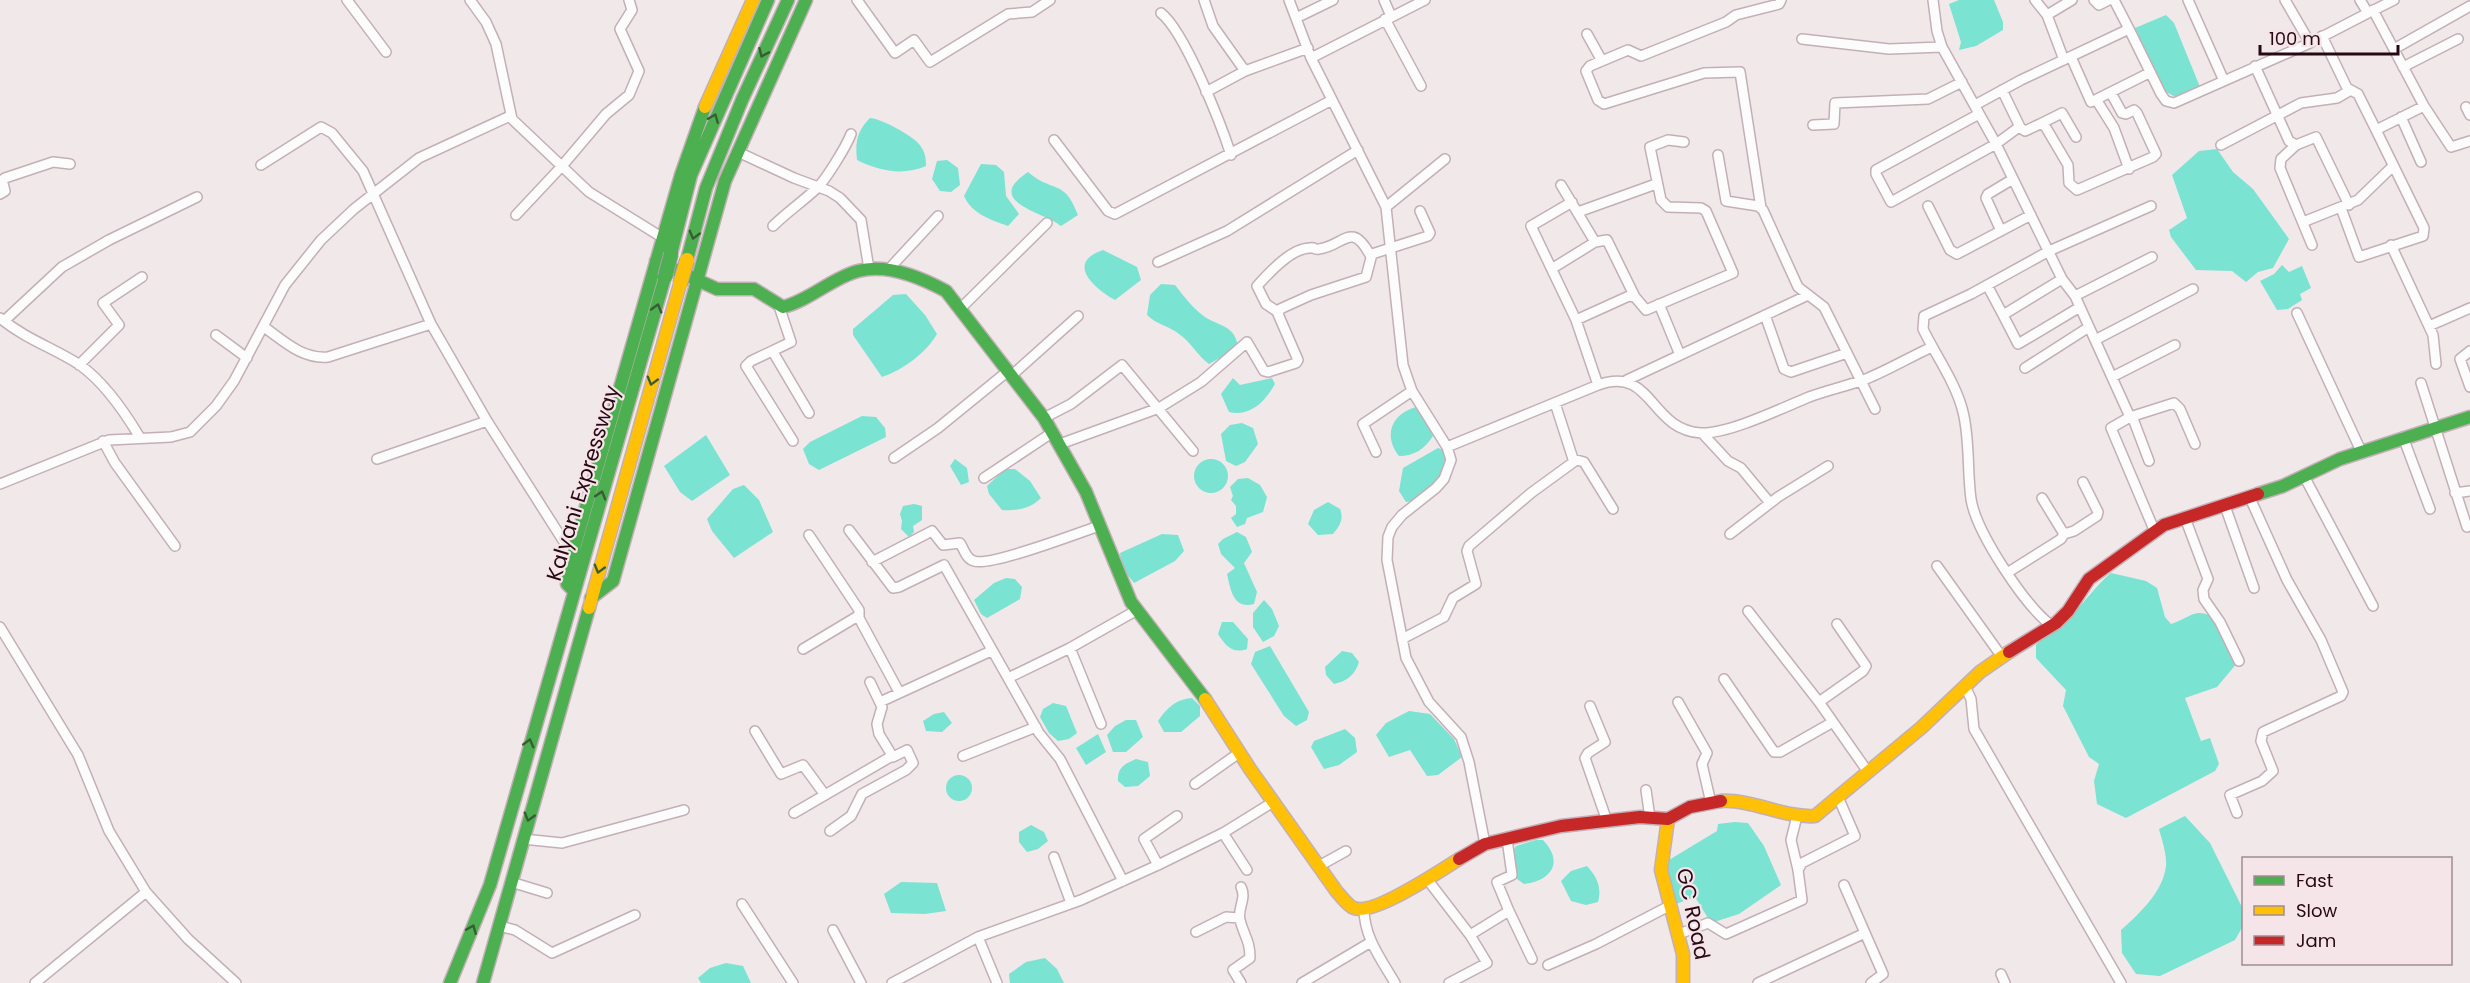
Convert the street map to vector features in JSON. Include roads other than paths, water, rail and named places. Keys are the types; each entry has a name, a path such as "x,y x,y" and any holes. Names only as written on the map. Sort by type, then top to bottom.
{"main road":[{"path":"573,590 567,584 573,555 663,238 710,93 753,0"},
{"name":"Kalyani Expressway","path":"450,983 490,885 573,590 665,277 691,175 768,0"},
{"name":"Kalyani Expressway","path":"483,983 706,188 742,100 788,0"},
{"path":"591,598 612,581 725,181 806,0"},
{"path":"656,261 717,289 754,289 779,306 787,307 858,271 869,269 888,270 937,284 951,295 1057,438 1086,492 1126,591 1137,610 1196,684 1239,753 1345,901 1353,908 1364,909 1396,897 1485,844 1561,826 1650,818 1668,819 1690,807 1742,801 1797,816 1815,816 1922,728 1965,686 2002,657 2052,626 2068,611 2089,579 2155,532 2185,518 2250,498 2361,452 2470,417"},
{"name":"GC Road","path":"1668,819 1660,867 1679,934 1685,970 1682,983"}],"street":[{"path":"347,0 386,52"},
{"path":"470,0 486,22 496,44 510,116 589,192 663,238"},
{"path":"516,214 562,166 606,114 629,95 639,74 620,29 632,10 629,0"},
{"path":"857,0 895,53 914,40 930,62 1008,14 1032,12 1050,0"},
{"path":"1204,0 1214,26 1245,71"},
{"path":"1289,0 1311,58 1386,207 1392,249 1400,352 1412,391 1447,447 1451,463 1444,479 1402,515 1388,537 1387,560 1408,665 1434,710 1461,737 1469,762 1485,844"},
{"path":"1296,18 1333,0"},
{"path":"1384,0 1388,18 1421,86"},
{"path":"1311,58 1425,0"},
{"path":"1781,0 1779,4 1736,15 1726,22 1641,56 1628,50 1586,71 1598,100 1604,104 1704,73 1740,72 1761,208 1798,287 1806,296 1823,305 1875,409"},
{"path":"1933,0 1937,31 1942,47 1996,144 2062,279 2075,296 2131,416 2149,461"},
{"path":"2035,0 2047,15 2089,100 2097,101 2149,73"},
{"path":"2047,15 2072,0"},
{"path":"2094,0 2099,5 2109,0"},
{"path":"2114,0 2149,73 2164,99 2170,103 2310,42 2394,0"},
{"path":"2188,0 2224,81"},
{"path":"2285,0 2310,42"},
{"path":"2360,0 2371,12 2394,49 2424,106 2451,147 2470,141"},
{"path":"2394,49 2470,6"},
{"path":"1161,13 1168,19 1206,92 1231,155"},
{"path":"2020,127 1996,144 1895,202 1889,200 1876,174 1876,170 1977,110 2002,90 2129,29"},
{"path":"1587,34 1602,61"},
{"path":"2322,36 2349,91"},
{"path":"1802,39 1889,49 1942,47"},
{"path":"2403,67 2458,39"},
{"path":"1206,92 1245,71 1308,48"},
{"path":"2255,66 2289,141 2296,145"},
{"path":"1813,125 1834,124 1835,103 1928,99 1962,82"},
{"path":"2002,90 2020,127 2025,131 2062,113 2076,137"},
{"path":"2221,145 2311,99 2337,98 2349,91 2356,92 2425,232 2423,236 2361,257 2356,256 2345,206 2316,137 2296,145 2279,164 2312,245"},
{"path":"2040,124 2045,126 2068,165 2070,172 2067,177 2073,188 2080,190 2128,169 2156,154 2137,113 2134,110 2126,114 2122,113 2110,93"},
{"path":"1054,140 1113,214 1231,155 1332,100"},
{"path":"2097,101 2114,128 2128,169"},
{"path":"2376,130 2424,106"},
{"path":"0,484 103,441 140,436 171,437 190,432 216,406 247,358 285,285 321,240 424,154 510,116"},
{"path":"2401,117 2421,162"},
{"path":"261,165 321,127 332,133 358,163 431,324 487,420 573,555"},
{"path":"772,226 818,188 844,152 851,134"},
{"path":"1552,268 1595,242 1607,240 1643,309 1731,275 1733,272 1706,211 1701,208 1666,206 1656,183 1650,146 1668,140 1684,142"},
{"path":"1158,262 1227,231 1358,150"},
{"path":"738,152 840,198 861,220 869,269"},
{"path":"1718,155 1727,202 1761,208"},
{"path":"1386,207 1445,159"},
{"path":"0,194 5,191 3,180 5,178 53,162 70,164"},
{"path":"2303,222 2345,206 2368,193 2392,167"},
{"path":"2001,231 1986,198 1988,194 2013,179"},
{"path":"1578,212 1656,183"},
{"path":"1561,185 1595,242"},
{"path":"140,436 114,398 79,365 39,345 2,320 62,267 109,240 197,197"},
{"path":"1572,202 1531,226 1576,320 1598,385"},
{"path":"2052,626 2040,617 2007,573 1978,523 1971,500 1963,411 1923,329 1924,316 1987,285 2049,250 2151,206"},
{"path":"1928,207 1953,254 1961,253 2031,215"},
{"path":"1370,255 1430,235 1420,211"},
{"path":"888,270 938,216"},
{"path":"961,308 1047,223"},
{"path":"984,478 1057,438 1159,408 1201,382 1247,342 1264,371 1268,372 1296,363 1299,360 1278,312 1266,304 1257,286 1288,257 1309,248 1321,249 1345,238 1353,237 1361,240 1370,255 1366,277 1287,304 1278,312"},
{"path":"2391,245 2429,326 2436,364"},
{"path":"2075,296 2152,257"},
{"path":"79,365 119,325 103,303 142,278"},
{"path":"2003,315 2062,279"},
{"path":"1987,285 2018,344 2080,307"},
{"path":"2095,340 2193,289"},
{"path":"1576,320 1629,296 1635,297"},
{"path":"1447,447 1598,385 1627,380 1806,296"},
{"path":"1659,304 1680,355"},
{"path":"779,306 792,340 789,345 751,361 746,366 793,441"},
{"path":"2429,326 2470,308"},
{"path":"2296,313 2361,452"},
{"path":"1765,315 1784,369 1787,371 1791,372 1847,353"},
{"path":"894,458 1009,374 1078,316"},
{"path":"264,327 300,353 328,357 431,324"},
{"path":"2025,368 2089,327"},
{"path":"216,335 247,358"},
{"path":"2112,377 2175,345"},
{"path":"1627,380 1640,388 1669,421 1683,429 1702,433 1751,421 1860,381 1932,347"},
{"path":"2470,351 2460,359 2470,387"},
{"path":"773,352 809,413"},
{"path":"1044,418 1071,404 1122,365 1193,451"},
{"path":"2421,383 2455,493 2468,527"},
{"path":"1376,452 1363,425 1412,391"},
{"path":"1555,403 1575,461"},
{"path":"2155,532 2111,428 2131,416 2174,403 2180,409 2194,444"},
{"path":"377,459 487,420"},
{"path":"1702,433 1728,461 1741,468 1770,503"},
{"path":"2403,437 2430,509"},
{"path":"103,441 115,463 175,546"},
{"path":"1402,639 1444,617 1454,598 1476,584 1467,551 1469,546 1575,461 1584,462 1613,509"},
{"path":"1730,534 1770,503 1828,466"},
{"path":"2304,476 2373,606"},
{"path":"2007,573 2061,539 2064,534 2074,531 2097,516 2098,512 2083,482"},
{"path":"2455,493 2470,491"},
{"path":"2042,498 2064,534"},
{"path":"2237,813 2230,795 2262,781 2272,771 2261,741 2263,732 2341,696 2343,692 2321,640 2287,580 2250,498"},
{"path":"2225,506 2254,588"},
{"path":"2185,518 2208,579 2203,590 2204,599 2220,622 2238,661"},
{"path":"872,562 932,531 944,545 960,543 970,559 978,562 1022,551 1099,526"},
{"path":"849,530 889,586 897,588 944,565 1036,727 1064,765 1123,881"},
{"path":"809,535 859,610 858,616 899,692"},
{"path":"1937,566 2002,657"},
{"path":"1008,678 1070,648 1137,610"},
{"path":"1748,611 1819,702 1868,772"},
{"path":"803,649 858,616"},
{"path":"1819,702 1863,671 1866,666 1837,624"},
{"path":"0,627 78,755 109,831 146,892 188,939 236,983"},
{"path":"1070,648 1101,724"},
{"path":"880,702 991,651"},
{"path":"1724,679 1774,752 1780,752 1833,722"},
{"path":"870,682 883,710 878,728 892,756"},
{"path":"1965,686 1971,699 1971,719 1978,736 2121,983"},
{"path":"1678,702 1707,753 1702,764 1711,803"},
{"path":"1590,706 1605,742 1588,753 1585,758 1607,821"},
{"path":"963,756 1036,727"},
{"path":"755,731 780,774 803,765 825,795"},
{"path":"794,813 892,756 907,750 912,758 912,765 862,794 851,816 830,831"},
{"path":"1196,784 1239,753"},
{"path":"1646,790 1650,818"},
{"path":"1798,870 1802,863 1855,836 1838,797"},
{"path":"892,983 978,937 1071,903 1158,865 1223,833 1273,802"},
{"path":"523,839 562,843 684,810"},
{"path":"1158,865 1144,839 1177,816"},
{"path":"1679,934 1708,923 1726,934 1802,900 1791,840 1797,816"},
{"path":"1223,833 1247,870"},
{"path":"1507,839 1512,875 1497,882 1532,959"},
{"path":"1319,866 1346,851"},
{"path":"1054,856 1071,903"},
{"path":"1427,879 1470,935 1487,963 1449,983"},
{"path":"511,882 547,893"},
{"path":"1844,885 1883,974 1871,983"},
{"path":"1241,887 1245,895 1239,918 1250,941 1250,958 1233,970 1241,983"},
{"path":"35,983 146,892"},
{"path":"742,904 793,983"},
{"path":"1548,965 1596,944 1671,905"},
{"path":"1364,909 1364,924 1371,942 1395,983"},
{"path":"1470,935 1509,911"},
{"path":"499,926 515,930 552,953 635,915"},
{"path":"1196,932 1226,917 1239,918"},
{"path":"833,930 861,983"},
{"path":"1758,983 1865,933"},
{"path":"978,937 997,983"},
{"path":"1302,983 1371,942"}]}
